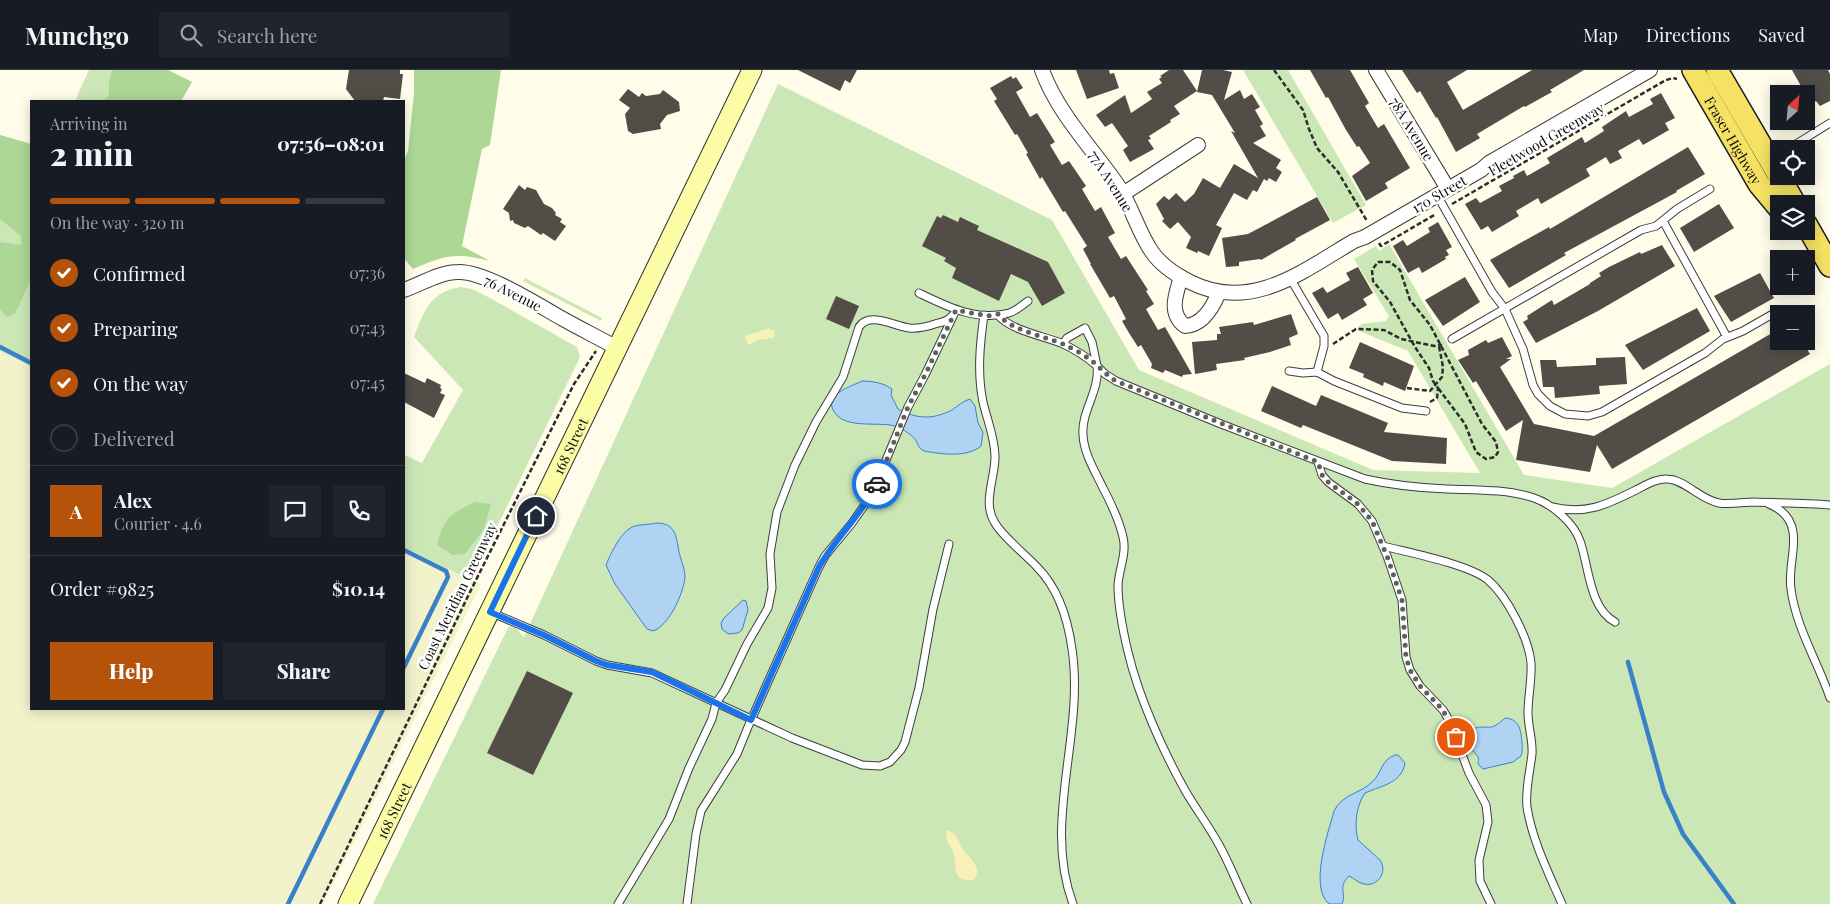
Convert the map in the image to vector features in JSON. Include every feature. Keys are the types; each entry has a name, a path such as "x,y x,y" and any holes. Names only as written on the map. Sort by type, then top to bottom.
{"main road":[{"name":"168 Street","path":"348,904 752,70"},
{"name":"Fraser Highway","path":"1718,70 1770,158"},
{"name":"Fraser Highway","path":"1685,75 1717,111 1758,184 1770,198"},
{"path":"1717,111 1756,158 1770,165"},
{"path":"1807,240 1830,267"},
{"path":"1815,240 1830,267"}],"street":[{"name":"77A Avenue","path":"1042,70 1048,86 1061,106 1123,194 1152,252 1162,263 1181,278 1203,288 1219,292"},
{"name":"78A Avenue","path":"1376,70 1443,192"},
{"name":"170 Street","path":"1219,292 1254,292 1266,289 1290,278 1443,192 1481,170 1489,163 1650,70"},
{"path":"1123,194 1198,145"},
{"name":"76 Avenue","path":"405,290 434,278 456,272 467,272 522,296 617,348"},
{"path":"1181,278 1174,307 1178,320 1184,326 1192,325 1205,316 1219,292"}],"lane":[{"path":"1803,140 1830,123"},
{"path":"1452,339 1641,230 1656,226 1677,209 1710,189"},
{"path":"1443,192 1444,209 1492,292 1504,309 1523,349 1533,385 1538,394 1557,410 1576,416 1588,416 1602,412 1705,353 1727,337 1743,332 1770,316"},
{"path":"1663,221 1727,337"},
{"path":"1290,278 1323,332 1325,341 1317,372"},
{"path":"918,293 954,313 984,315 1010,313 1028,301"},
{"path":"686,904 701,811 737,754 819,567 825,556 871,496 890,454 898,429 930,367 954,313"},
{"path":"618,904 669,819 689,768 712,719 716,703 725,690 768,608 772,588 770,554 777,512 816,422 843,377 859,327 864,320 868,319 907,328 925,328 948,321 954,313"},
{"path":"998,314 1002,320 1062,344 1091,360 1105,374 1123,384 1365,479 1390,484 1505,493 1534,498 1550,506 1568,511 1588,509 1620,499 1660,479 1668,478 1720,504 1830,505"},
{"path":"984,315 981,333 980,374 982,399 993,435 995,454 989,505 991,515 996,525 1040,569 1050,584 1064,615 1073,651 1075,670 1074,715 1062,808 1061,842 1065,879 1073,904"},
{"path":"1062,344 1067,338 1085,328 1094,352 1098,373 1096,389 1085,419 1083,436 1090,460 1112,506 1124,540 1118,584 1119,601 1130,660 1144,702 1175,770 1186,792 1224,854 1247,904"},
{"path":"1288,371 1302,373 1317,372 1402,408 1426,411"},
{"path":"1318,462 1322,475 1328,482 1358,504 1372,521 1402,600 1406,657 1410,670 1420,686 1443,710 1449,720 1469,773 1486,804 1488,822 1479,860 1480,880 1491,904"},
{"path":"1767,503 1775,506 1785,514 1793,531 1790,580 1794,604 1830,698"},
{"path":"1550,506 1577,534 1596,599 1603,612 1609,619 1615,622"},
{"path":"490,612 544,635 596,661 607,665 652,672 792,738 862,765 880,766 890,762 901,750 910,727 933,609 949,544"},
{"path":"1383,546 1460,567 1477,574 1487,580 1498,591 1517,622 1531,662 1528,715 1532,752 1527,800 1528,809 1540,847 1562,904"}],"path":[{"path":"1274,70 1303,110 1313,141 1338,172 1369,226"},
{"name":"Fleetwood Greenway","path":"1377,238 1381,246 1666,80 1685,75"},
{"path":"1378,262 1390,262 1400,270 1410,300 1426,319 1482,424 1496,442 1498,452 1495,457 1486,459 1476,452 1465,424 1435,385 1429,368 1412,341 1390,302 1373,281 1372,270 1378,262"},
{"path":"1323,350 1359,329 1384,330 1397,338 1434,346 1440,346 1452,339"},
{"path":"1408,388 1430,391 1441,379 1442,358 1440,346"},
{"name":"Coast Meridian Greenway","path":"320,904 483,566 574,384 594,355"},
{"path":"1429,402 1433,402 1437,398 1438,388"}],"green space":[{"path":"89,70 168,70 192,82 182,100 75,100"},
{"path":"112,70 168,70 192,82 182,100 104,100 109,96 109,82"},
{"path":"414,70 501,70 490,145 482,149 462,246 490,261 468,256 451,256 413,269 405,259 405,158 408,151 414,93"},
{"path":"1243,70 1288,70 1366,205 1333,223"},
{"path":"778,84 1052,220 1139,370 1373,470 1480,473 1408,351 1359,331 1358,327 1362,324 1386,321 1389,316 1354,259 1376,246 1379,251 1389,244 1524,475 1612,488 1830,364 1830,904 373,904 509,626 515,627 524,637"},
{"path":"0,135 30,144 30,366 0,351"},
{"path":"0,135 30,144 30,281 15,314 6,317 0,308 0,242 21,245 21,236 0,219"},
{"path":"525,278 602,318 601,321 523,281"},
{"path":"460,287 472,289 490,298 577,347 580,357 471,580 405,547 405,455 422,463 463,390 414,337 421,319 430,304 435,298"},
{"path":"0,351 30,366 30,710 405,710 405,547 481,584 323,904 0,904"},
{"path":"475,502 491,504 484,529 465,554 453,555 437,545 442,529 449,518"}],"sand":[{"path":"768,328 775,331 773,338 757,340 750,345 747,343 745,338 747,335"},
{"path":"947,830 956,836 977,868 976,876 973,880 961,879 958,876 953,852 947,839"}],"water":[{"path":"862,381 870,381 889,387 892,389 891,395 898,409 918,416 931,417 945,413 970,399 975,406 978,423 983,432 981,446 961,454 924,451 911,435 895,426 860,424 842,419 836,415 832,407 834,398 837,394"},
{"path":"656,523 668,525 674,532 685,575 682,590 675,607 665,622 653,631 647,629 615,584 606,565 621,536 630,528"},
{"path":"743,600 746,601 748,610 742,630 738,633 728,634 722,629 721,623"},
{"path":"1505,718 1514,721 1519,726 1522,743 1521,756 1513,762 1483,769 1478,764 1478,757 1466,743 1465,735 1467,732 1478,727 1495,726"},
{"path":"1398,755 1405,763 1400,775 1390,783 1365,793 1357,816 1358,840 1380,860 1383,869 1382,874 1377,881 1369,884 1362,883 1349,876 1345,880 1343,887 1344,897 1342,904 1329,904 1323,896 1320,885 1320,873 1334,811 1342,801 1372,782 1384,763"}],"building":[{"path":"349,70 400,70 400,74 403,74 400,99 384,97 383,100 354,100 346,89"},
{"path":"798,70 857,70 850,83 845,80 840,91"},
{"path":"1076,70 1109,70 1110,74 1114,73 1119,88 1087,99"},
{"path":"1169,70 1183,70 1197,91 1174,106 1180,114 1149,136 1151,139 1148,140 1154,149 1130,162 1123,150 1128,146 1112,123 1105,127 1096,115 1125,95 1131,113 1152,99 1147,92 1162,83 1159,79 1162,77 1160,76"},
{"path":"1202,70 1232,72 1224,100 1240,90 1244,99 1252,94 1260,107 1255,110 1263,124 1260,126 1266,136 1253,143 1281,160 1276,168 1282,172 1276,182 1269,178 1267,181 1264,179 1257,192 1253,190 1247,200 1234,193 1216,225 1222,228 1209,256 1186,248 1191,237 1178,222 1170,229 1162,221 1164,219 1156,204 1164,196 1169,200 1176,193 1185,202 1194,194 1203,178 1220,188 1234,164 1258,178 1231,131 1235,133 1212,95 1197,92"},
{"path":"1310,70 1350,70 1369,103 1365,106 1378,128 1384,124 1410,168 1385,183 1388,188 1366,201 1352,176 1370,163 1346,130 1328,97 1326,98"},
{"path":"1402,70 1467,70 1447,82 1463,110 1532,70 1584,70 1550,90 1552,92 1477,134 1480,138 1456,152 1420,91 1417,93"},
{"path":"1792,70 1828,70 1830,74 1830,101 1820,106 1815,102 1815,85 1800,85"},
{"path":"1011,76 1013,79 1016,77 1023,88 1016,92 1030,117 1037,113 1055,142 1050,145 1062,165 1069,161 1086,186 1082,189 1095,211 1101,207 1115,233 1108,237 1121,259 1126,256 1148,290 1146,291 1154,304 1146,309 1158,330 1165,327 1192,374 1183,375 1182,377 1165,370 1163,373 1151,368 1152,364 1141,345 1138,347 1129,333 1122,321 1126,319 1114,296 1110,298 1090,264 1083,249 1087,246 1065,211 1063,212 1042,177 1040,179 1017,134 1015,135 994,101 997,99 990,88"},
{"path":"628,89 639,97 642,93 646,96 660,94 663,90 679,102 680,111 667,115 660,124 661,129 633,134 628,131 625,114 630,108 619,100"},
{"path":"1661,93 1675,118 1665,123 1669,130 1643,145 1639,139 1618,151 1622,158 1610,164 1606,157 1586,169 1590,176 1541,204 1538,198 1516,211 1519,216 1492,232 1488,226 1481,230 1465,204 1476,198 1480,203 1502,191 1499,186 1514,178 1513,176 1524,170 1527,176 1550,163 1547,158 1582,137 1585,143 1604,131 1602,127 1626,111 1629,117 1653,104 1650,99"},
{"path":"1688,147 1705,174 1677,192 1564,253 1566,255 1509,288 1490,260 1549,227 1550,229"},
{"path":"519,185 525,190 527,187 536,190 544,204 552,208 556,213 555,215 562,219 560,222 566,226 555,241 543,233 541,235 528,226 525,228 514,223 513,220 510,221 509,213 503,209"},
{"path":"1317,197 1330,220 1261,260 1239,262 1239,266 1226,267 1222,238 1248,234"},
{"path":"1719,204 1734,228 1694,252 1680,228"},
{"path":"943,215 958,222 960,217 979,226 977,230 1048,262 1065,293 1042,306 1028,282 1011,274 999,301 952,278 956,268 944,261 946,258 922,246 937,216 941,218"},
{"path":"1438,222 1452,247 1446,250 1449,255 1445,257 1446,259 1422,273 1419,267 1408,273 1393,246 1403,240 1407,246 1430,232 1428,228"},
{"path":"1662,245 1675,266 1598,311 1536,343 1523,322 1528,319 1527,316 1552,300 1554,305 1590,284 1601,276 1599,273 1609,267 1640,252 1641,254"},
{"path":"1358,267 1373,293 1363,299 1367,305 1342,320 1338,313 1328,319 1312,293 1323,287 1327,293 1350,280 1346,273"},
{"path":"1760,273 1770,291 1770,295 1774,298 1731,322 1714,296"},
{"path":"1465,277 1480,302 1443,326 1425,300"},
{"path":"836,296 859,306 849,329 826,319"},
{"path":"1697,308 1710,331 1643,370 1625,345"},
{"path":"1291,314 1298,334 1289,338 1291,345 1244,358 1245,360 1216,364 1217,370 1195,374 1192,342 1217,340 1217,334 1221,334 1219,327 1253,322 1254,325"},
{"path":"1770,334 1770,350 1808,350 1810,354 1612,469 1597,445 1590,472 1516,460 1523,420 1506,431 1476,381 1473,383 1458,360 1469,355 1468,350 1486,340 1488,343 1502,337 1512,356 1506,359 1511,359 1500,367 1534,424 1594,436"},
{"path":"1360,342 1414,366 1405,391 1384,382 1383,386 1363,377 1364,374 1349,368"},
{"path":"1625,357 1627,384 1599,386 1600,394 1555,398 1554,387 1543,387 1540,360 1556,360 1557,367 1596,365 1596,358"},
{"path":"405,373 425,383 427,378 441,385 440,393 445,395 434,418 405,403"},
{"path":"1272,386 1316,406 1321,395 1388,423 1384,432 1447,438 1446,464 1392,461 1303,425 1301,428 1261,411"},
{"path":"527,671 573,693 533,775 487,753"}],"waterway":[{"path":"0,347 30,362"},
{"path":"405,550 446,571 448,577 405,665"},
{"path":"1628,662 1664,792 1683,834 1734,904"},
{"path":"288,904 383,710"}],"way so far":[{"path":"877,484 898,429 956,310 988,316 998,314 1002,320 1017,327 1073,349 1091,360 1105,374 1116,381 1318,462 1322,475 1328,482 1358,504 1372,521 1387,556 1402,600 1406,657 1410,670 1420,686 1443,710 1456,737"}],"route":[{"path":"536,516 490,612 544,635 596,661 607,665 652,672 751,720 819,567 825,556 863,509 877,484"}]}
